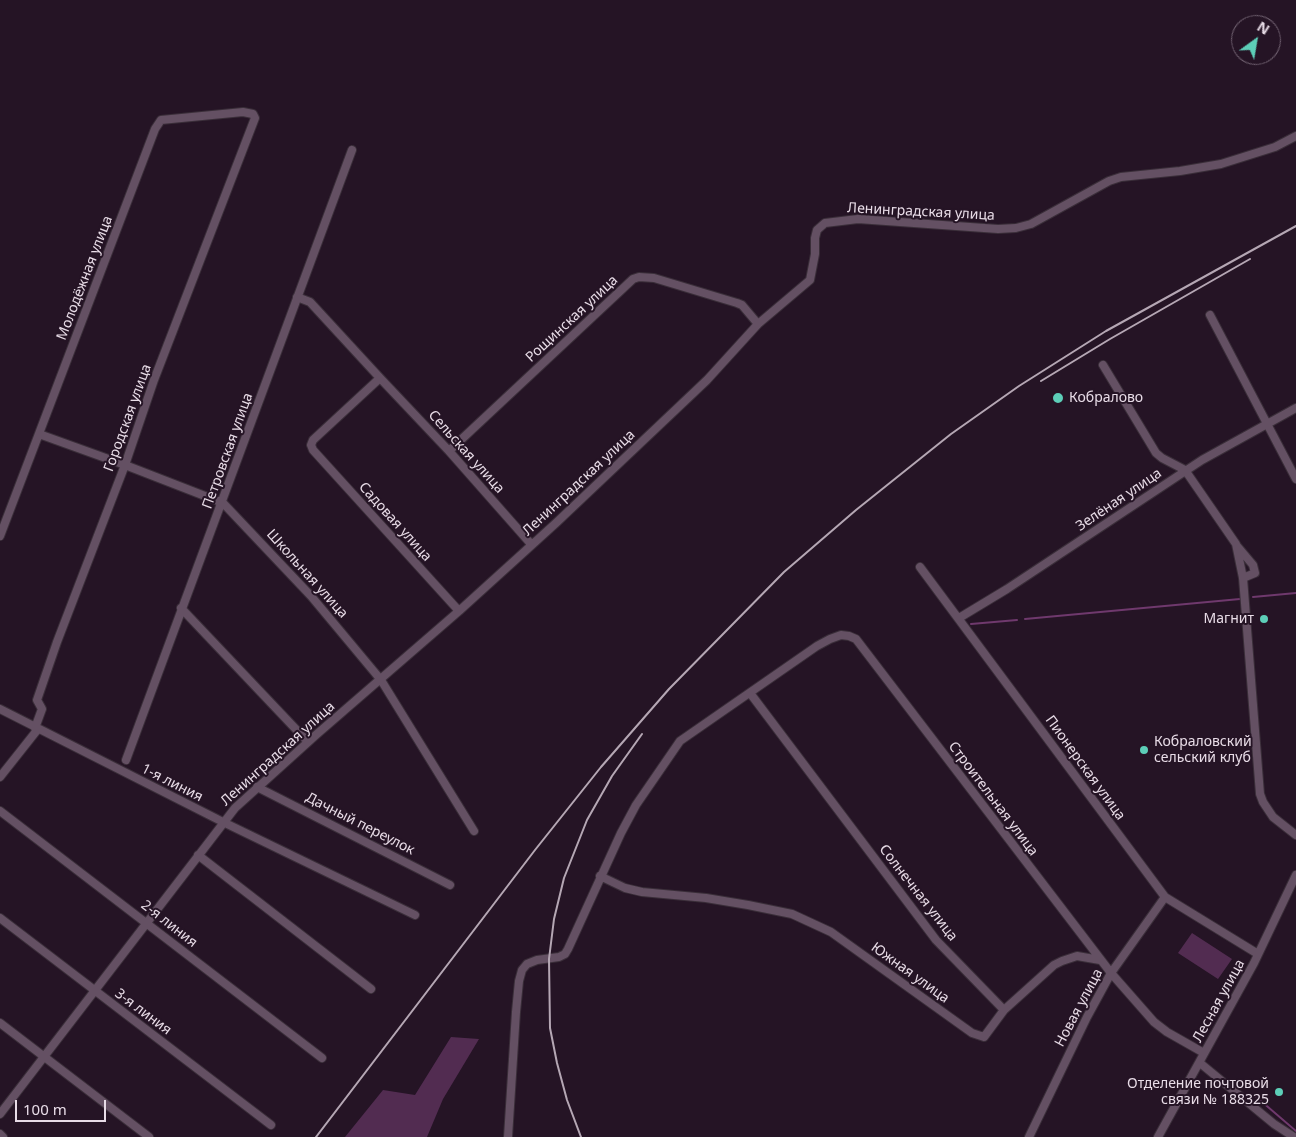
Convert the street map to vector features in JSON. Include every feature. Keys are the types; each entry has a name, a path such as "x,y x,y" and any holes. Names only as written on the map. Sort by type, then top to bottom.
{"street":[{"name":"Молодёжная улица","path":"0,536 155,129 161,120 243,112 254,114 255,118"},
{"name":"Городская улица","path":"37,728 42,709 37,700 57,642 125,465 154,380 255,118"},
{"name":"Ленинградская улица","path":"0,1114 235,808 459,611 707,380 758,324 810,280 817,230 825,223 858,219 998,229 1024,227 1115,179 1221,164 1275,147 1296,136"},
{"name":"Петровская улица","path":"126,760 181,608 223,503 352,150"},
{"name":"Рощинская улица","path":"449,451 633,279 639,277 654,278 736,302 742,305 758,324"},
{"name":"Сельская улица","path":"297,297 310,302 449,451 531,544"},
{"path":"1210,315 1296,479"},
{"path":"1103,365 1156,453 1186,470 1236,544 1253,565 1255,573 1243,578"},
{"name":"Садовая улица","path":"380,378 313,440 312,448 459,611"},
{"name":"Зелёная улица","path":"959,618 1007,589 1186,470 1296,408"},
{"name":"Школьная улица","path":"39,434 223,503 311,596 381,680 474,831"},
{"path":"1236,544 1243,578 1260,794 1268,811 1296,835"},
{"name":"Пионерская улица","path":"920,566 1165,897 1258,954"},
{"path":"181,608 308,742"},
{"name":"Строительная улица","path":"508,1137 516,1012 522,970 527,964 536,960 559,957 565,954 600,876 636,805 680,741 817,646 841,635 856,639 1111,973 1154,1022 1167,1032 1204,1053"},
{"name":"Солнечная улица","path":"750,693 936,940 1004,1010"},
{"name":"1-я линия","path":"0,709 223,822 415,915"},
{"path":"0,777 37,728"},
{"name":"Дачный переулок","path":"257,787 450,885"},
{"name":"2-я линия","path":"0,811 322,1058"},
{"path":"198,855 371,988"},
{"name":"Лесная улица","path":"1158,1137 1258,954 1296,875"},
{"name":"Южная улица","path":"600,876 625,888 642,892 715,899 792,914 831,932 972,1033 984,1037 1004,1010"},
{"name":"Новая улица","path":"1029,1137 1087,1016 1111,973 1165,897"},
{"name":"3-я линия","path":"0,918 271,1124"},
{"path":"1004,1010 1062,961 1077,956 1100,960"},
{"path":"0,1023 148,1137"},
{"path":"1200,1062 1274,1124 1294,1137"},
{"path":"0,1134 4,1137"}],"shaded area":[{"path":"1192,933 1232,959 1218,979 1178,953"},
{"path":"451,1037 479,1039 443,1099 427,1137 345,1137 383,1090 415,1095"}],"waterway":[{"path":"1253,597 1296,593"},
{"path":"1025,619 1240,599"},
{"path":"971,624 1017,620"},
{"path":"1254,1095 1296,1131"}],"railway":[{"path":"316,1137 535,850 601,767 669,689 784,572 856,510 951,434 1019,386 1106,331 1296,226"},
{"path":"1041,381 1250,259"},
{"path":"581,1137 567,1100 550,1028 549,959 554,919 564,878 587,820 612,776 642,734"}],"place":[{"name":"Кобралово","path":"1058,398"},
{"name":"Магнит","path":"1264,619"},
{"name":"Кобраловский сельский клуб","path":"1144,750"},
{"name":"Отделение почтовой связи № 188325","path":"1279,1092"}]}
